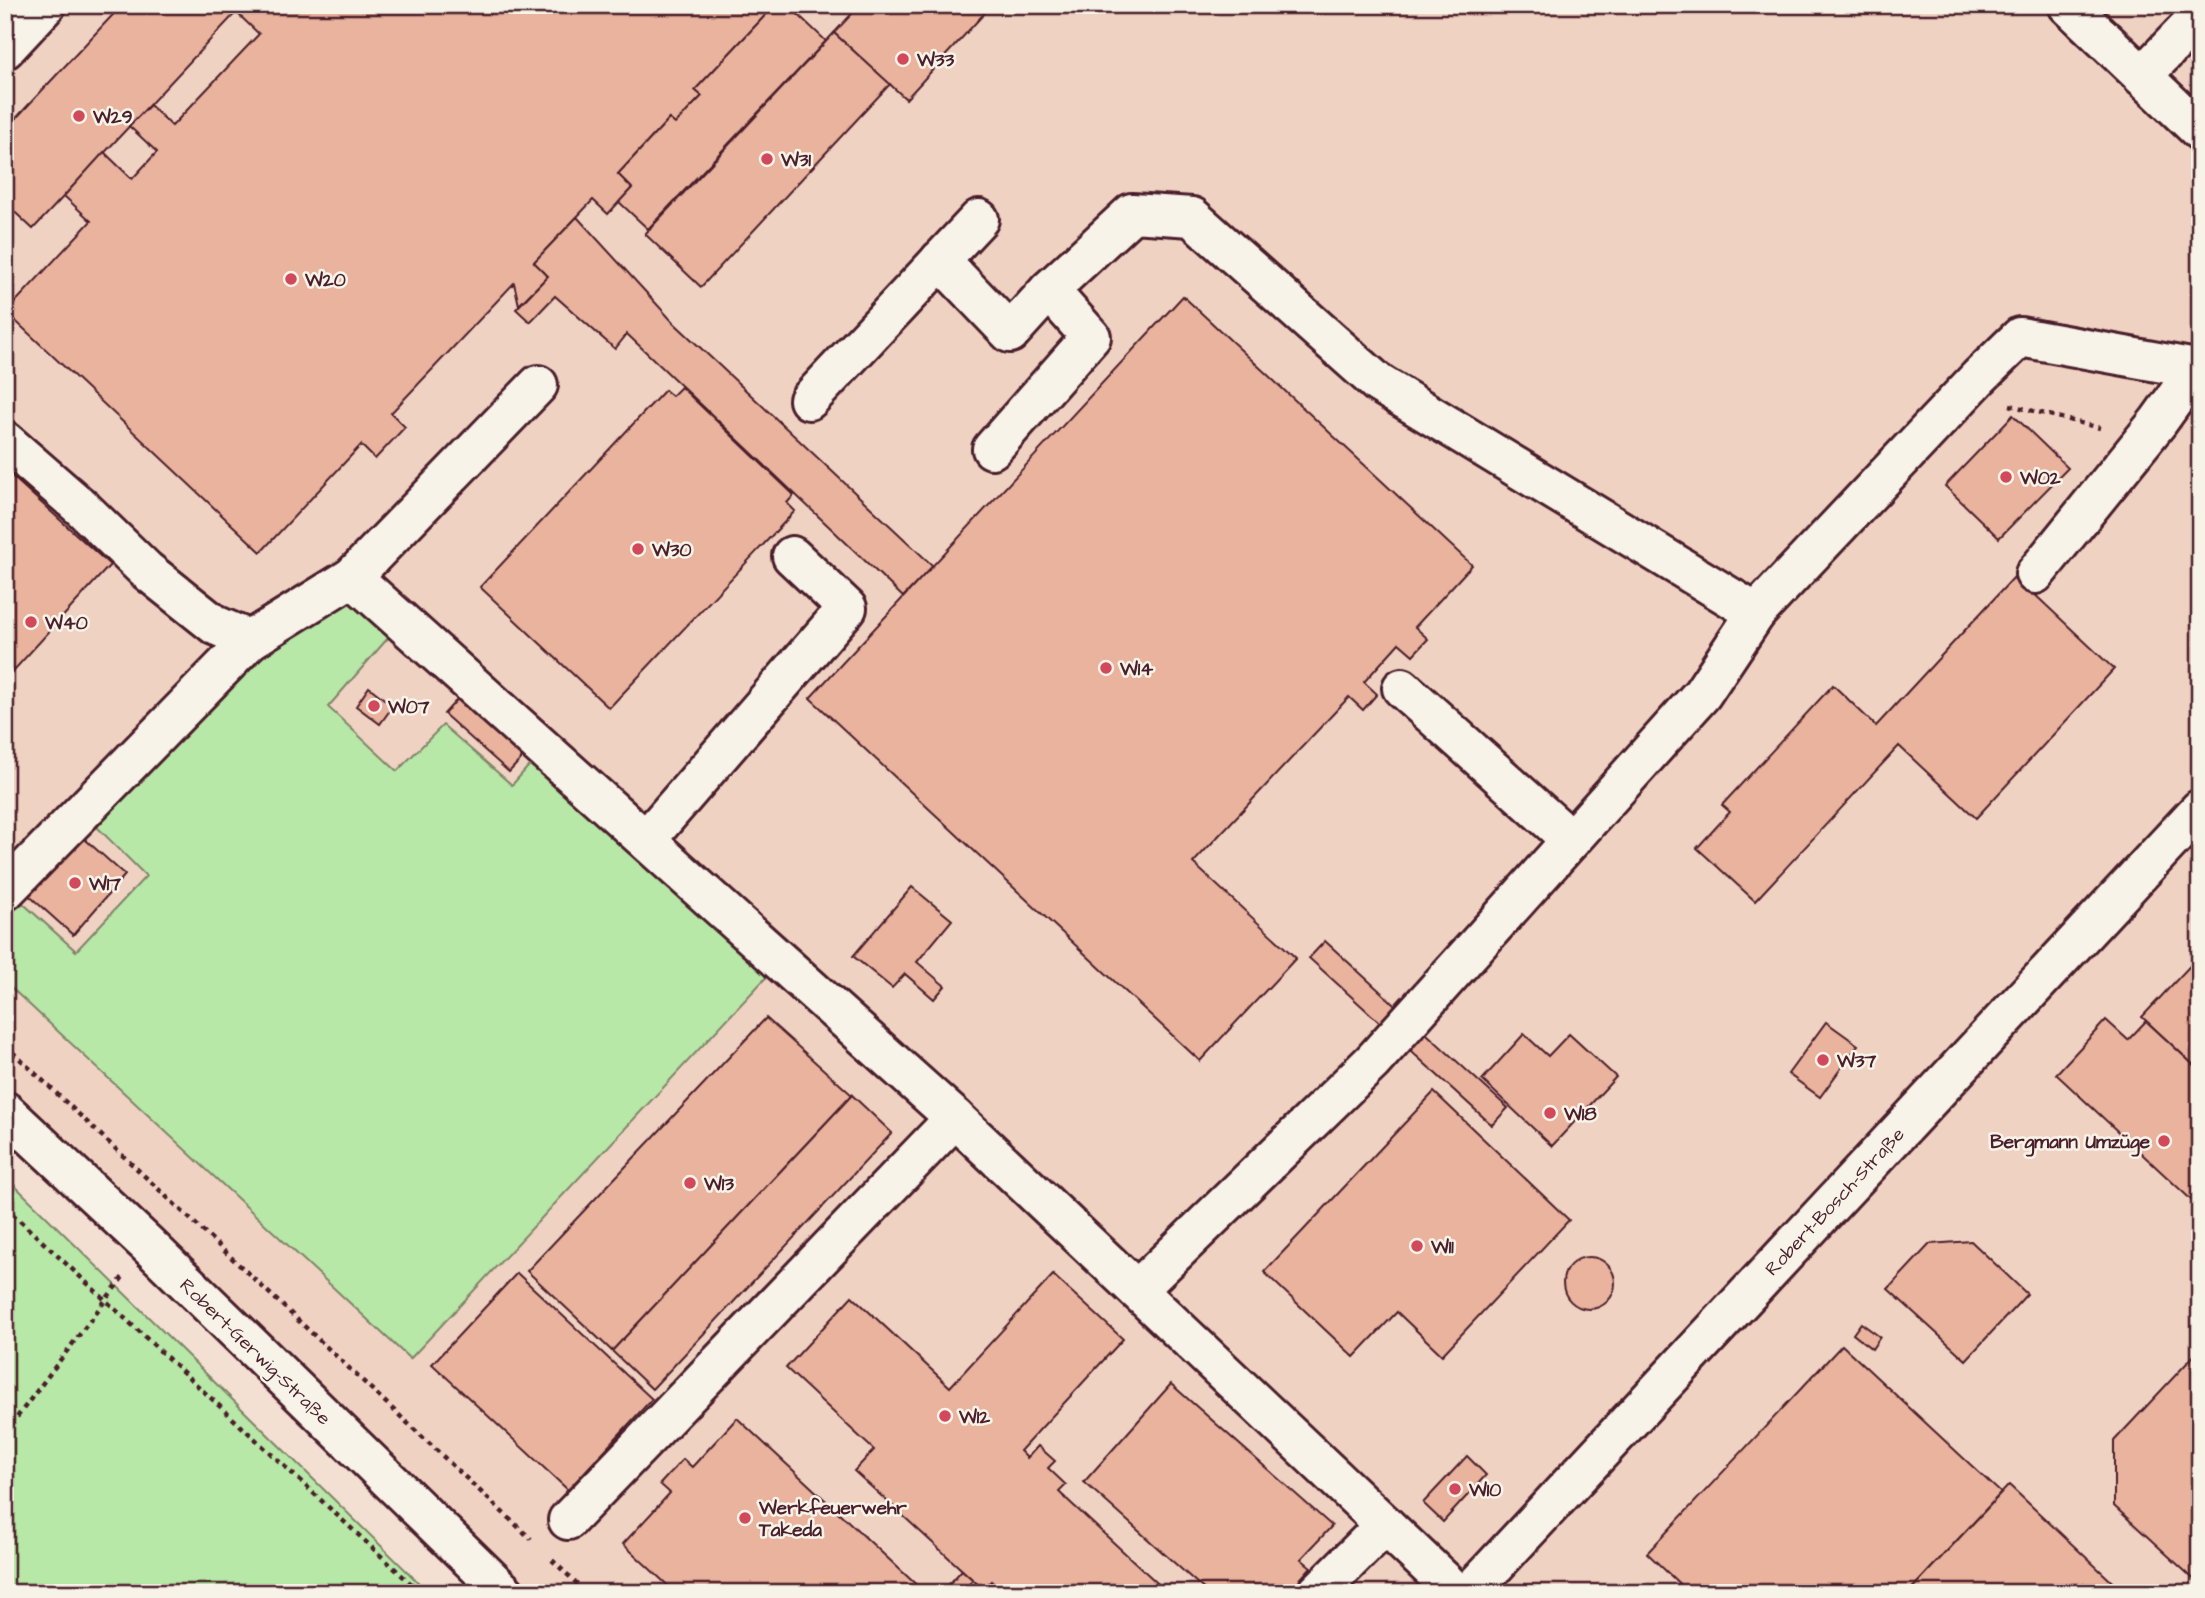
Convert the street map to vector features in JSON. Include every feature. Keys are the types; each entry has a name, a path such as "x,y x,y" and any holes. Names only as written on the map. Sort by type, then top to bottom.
{"street":[{"path":"5,48 46,5"},
{"path":"2068,5 2200,131"},
{"path":"2142,76 2200,16"},
{"path":"940,260 1010,333 1049,290 1132,213 1192,217 1378,383 1756,613"},
{"path":"809,400 979,219"},
{"path":"992,449 1091,337 1049,290"},
{"path":"1137,1290 1372,1062 1702,694 1756,613 2020,337 2198,367 2035,574"},
{"path":"5,891 250,640 352,577 538,385"},
{"path":"5,441 82,508 146,570 215,625 250,640"},
{"path":"646,841 847,608 792,556"},
{"path":"352,577 955,1118 1457,1593"},
{"path":"1402,688 1571,840"},
{"name":"Robert-Bosch-Straße","path":"1469,1593 2200,809"},
{"name":"Robert-Gerwig-Straße","path":"5,1111 147,1244 505,1593"},
{"path":"568,1520 955,1118"},
{"path":"1317,1593 1385,1525"}],"path":[{"path":"2000,403 2143,439"},
{"path":"5,1045 538,1546"},
{"path":"5,1207 421,1593"},
{"path":"5,1433 147,1244"},
{"path":"548,1556 587,1593"}],"shaded area":[{"path":"5,5 2200,5 2200,1593 482,1593 5,1140"}],"green space":[{"path":"348,589 395,630 328,707 397,771 443,725 512,785 534,760 772,971 410,1359 5,982 5,912 18,899 76,951 146,876 88,818 248,651"},
{"path":"5,1176 429,1593 5,1593"}],"building":[{"name":"W29","path":"122,5 243,5 33,229 5,203 5,130"},
{"name":"W20","path":"243,5 281,5 284,8 286,5 775,5 695,90 702,96 675,124 669,119 618,174 632,188 608,214 593,200 534,262 548,276 519,305 514,283 391,413 405,427 375,459 361,445 261,552 6,312 91,221 64,196 104,152 132,179 157,152 129,126 150,105 172,126 259,34 236,12"},
{"path":"775,5 788,5 826,41 648,229 619,202 632,188 618,174 669,119 675,124 702,96 695,90"},
{"name":"W33","path":"860,5 992,5 906,99 834,33"},
{"name":"W31","path":"834,33 890,84 701,287 645,234"},
{"path":"577,217 673,322 933,566 903,597 627,334 615,349 555,296 530,322 516,309 548,276 534,262"},
{"name":"W14","path":"1183,296 1472,565 1415,627 1428,639 1413,655 1399,643 1364,682 1377,694 1363,710 1349,697 1193,863 1296,958 1200,1061 810,698"},
{"name":"W30","path":"681,387 794,495 787,503 795,511 609,708 480,587 665,390 672,396"},
{"name":"W02","path":"2013,415 2068,468 1999,538 1945,486"},
{"name":"W40","path":"5,470 110,565 5,680"},
{"path":"2015,576 2114,669 1976,818 1899,746 1755,901 1697,848 1730,812 1722,805 1833,685 1876,726"},
{"name":"W07","path":"369,687 393,706 380,724 356,706"},
{"path":"463,693 528,752 509,772 444,714"},
{"name":"W17","path":"78,833 125,875 73,935 25,892"},
{"path":"912,887 952,920 917,962 945,986 934,999 905,974 892,988 853,956"},
{"path":"1325,941 1508,1108 1492,1125 1309,958"},
{"path":"2200,955 2200,1071 2142,1017"},
{"name":"W13","path":"766,1018 852,1095 612,1351 527,1271"},
{"name":"Bergmann Umzüge","path":"2106,1020 2128,1040 2146,1021 2200,1071 2200,1208 2056,1074"},
{"name":"W37","path":"1826,1022 1858,1045 1820,1097 1788,1074"},
{"name":"W18","path":"1524,1034 1548,1056 1569,1034 1616,1077 1552,1146 1482,1080"},
{"name":"W11","path":"1434,1092 1569,1220 1442,1355 1397,1312 1354,1357 1264,1272"},
{"path":"852,1095 892,1133 652,1389 612,1351"},
{"path":"1971,1241 2027,1294 1966,1360 1888,1289 1930,1244"},
{"path":"1589,1257 1608,1264 1615,1283 1608,1302 1589,1309 1570,1302 1563,1283 1570,1264"},
{"path":"517,1273 652,1399 568,1490 432,1364"},
{"name":"W12","path":"1053,1275 1123,1339 1020,1451 1027,1458 1038,1446 1055,1461 1048,1468 1066,1485 1059,1492 1168,1593 1003,1593 991,1581 983,1589 854,1471 874,1450 786,1368 852,1296 950,1387"},
{"path":"1861,1323 1880,1337 1872,1349 1853,1334"},
{"path":"1842,1345 2001,1493 1908,1593 1689,1593 1647,1553"},
{"path":"2200,1349 2200,1585 2114,1506 2114,1441"},
{"path":"1171,1384 1332,1526 1301,1559 1311,1567 1288,1593 1208,1593 1084,1482"},
{"name":"Werkfeuerwehr Takeda","path":"737,1418 925,1593 676,1593 623,1544 670,1493 660,1484 683,1459 692,1467"},
{"name":"W10","path":"1467,1456 1486,1475 1443,1522 1423,1503"},
{"path":"2009,1485 2124,1593 1908,1593"},
{"path":"962,1570 973,1580 961,1593 941,1593"}],"place":[{"name":"W33","path":"903,59"},
{"name":"W29","path":"79,116"},
{"name":"W31","path":"767,159"},
{"name":"W20","path":"291,279"},
{"name":"W02","path":"2006,477"},
{"name":"W30","path":"638,549"},
{"name":"W40","path":"31,622"},
{"name":"W14","path":"1106,668"},
{"name":"W07","path":"374,706"},
{"name":"W17","path":"75,883"},
{"name":"W37","path":"1823,1060"},
{"name":"W18","path":"1550,1113"},
{"name":"Bergmann Umzüge","path":"2164,1141"},
{"name":"W13","path":"690,1183"},
{"name":"W11","path":"1417,1246"},
{"name":"W12","path":"945,1416"},
{"name":"W10","path":"1455,1489"},
{"name":"Werkfeuerwehr Takeda","path":"745,1518"}]}
